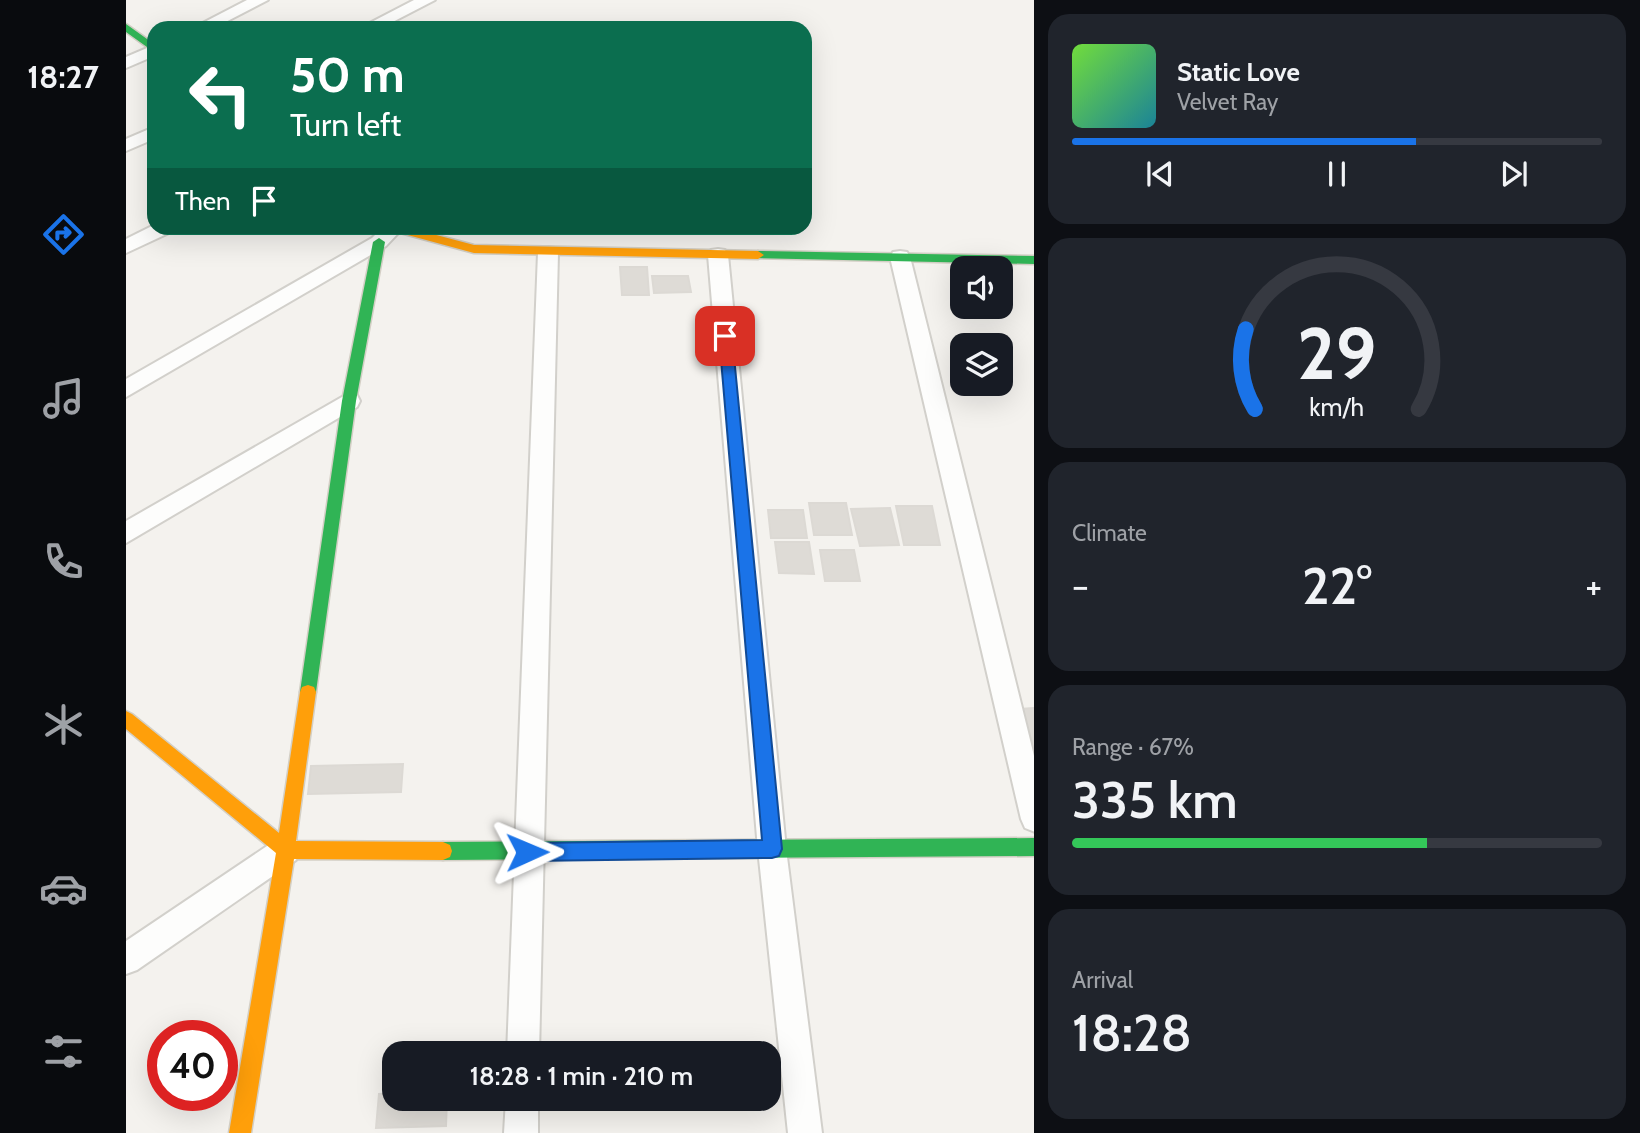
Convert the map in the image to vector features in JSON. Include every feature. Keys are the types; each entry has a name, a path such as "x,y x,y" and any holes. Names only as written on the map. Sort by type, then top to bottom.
{"street":[{"path":"216,21 260,0"},
{"path":"382,21 426,0"},
{"path":"126,27 147,44"},
{"path":"126,63 147,53"},
{"path":"126,146 147,136"},
{"path":"126,247 150,235"},
{"path":"126,389 385,235"},
{"path":"240,1133 286,850 349,401 389,235"},
{"path":"405,235 474,249 548,253 1034,260"},
{"path":"523,1041 527,852 548,253"},
{"path":"718,255 772,849 805,1133"},
{"path":"900,257 1034,819"},
{"path":"126,533 349,401"},
{"path":"127,721 286,850"},
{"path":"126,959 286,850 527,852 1034,847"},
{"path":"521,1133 522,1111"}],"building":[{"path":"620,267 647,267 649,295 622,295"},
{"path":"652,276 688,276 691,292 654,293"},
{"path":"809,503 846,503 852,535 814,535"},
{"path":"896,506 932,506 940,545 904,545"},
{"path":"890,508 899,545 860,546 851,509"},
{"path":"768,510 803,510 807,538 771,538"},
{"path":"775,542 809,542 814,574 779,573"},
{"path":"820,550 854,550 860,581 825,581"},
{"path":"1034,708 1034,755 1033,755 1020,709"},
{"path":"403,764 401,792 308,794 311,766"},
{"path":"379,1094 382,1094 382,1111 447,1111 446,1126 376,1128"}],"traffic: fast":[{"path":"126,27 147,44"},
{"path":"308,692 349,401 379,242"},
{"path":"758,255 1034,260"},
{"path":"443,851 1034,847"}],"traffic: slow":[{"path":"423,235 474,249 758,255"},
{"path":"240,1133 286,850 308,692"},
{"path":"126,719 286,850 443,851"}],"route":[{"path":"527,852 772,849 725,336"}]}
